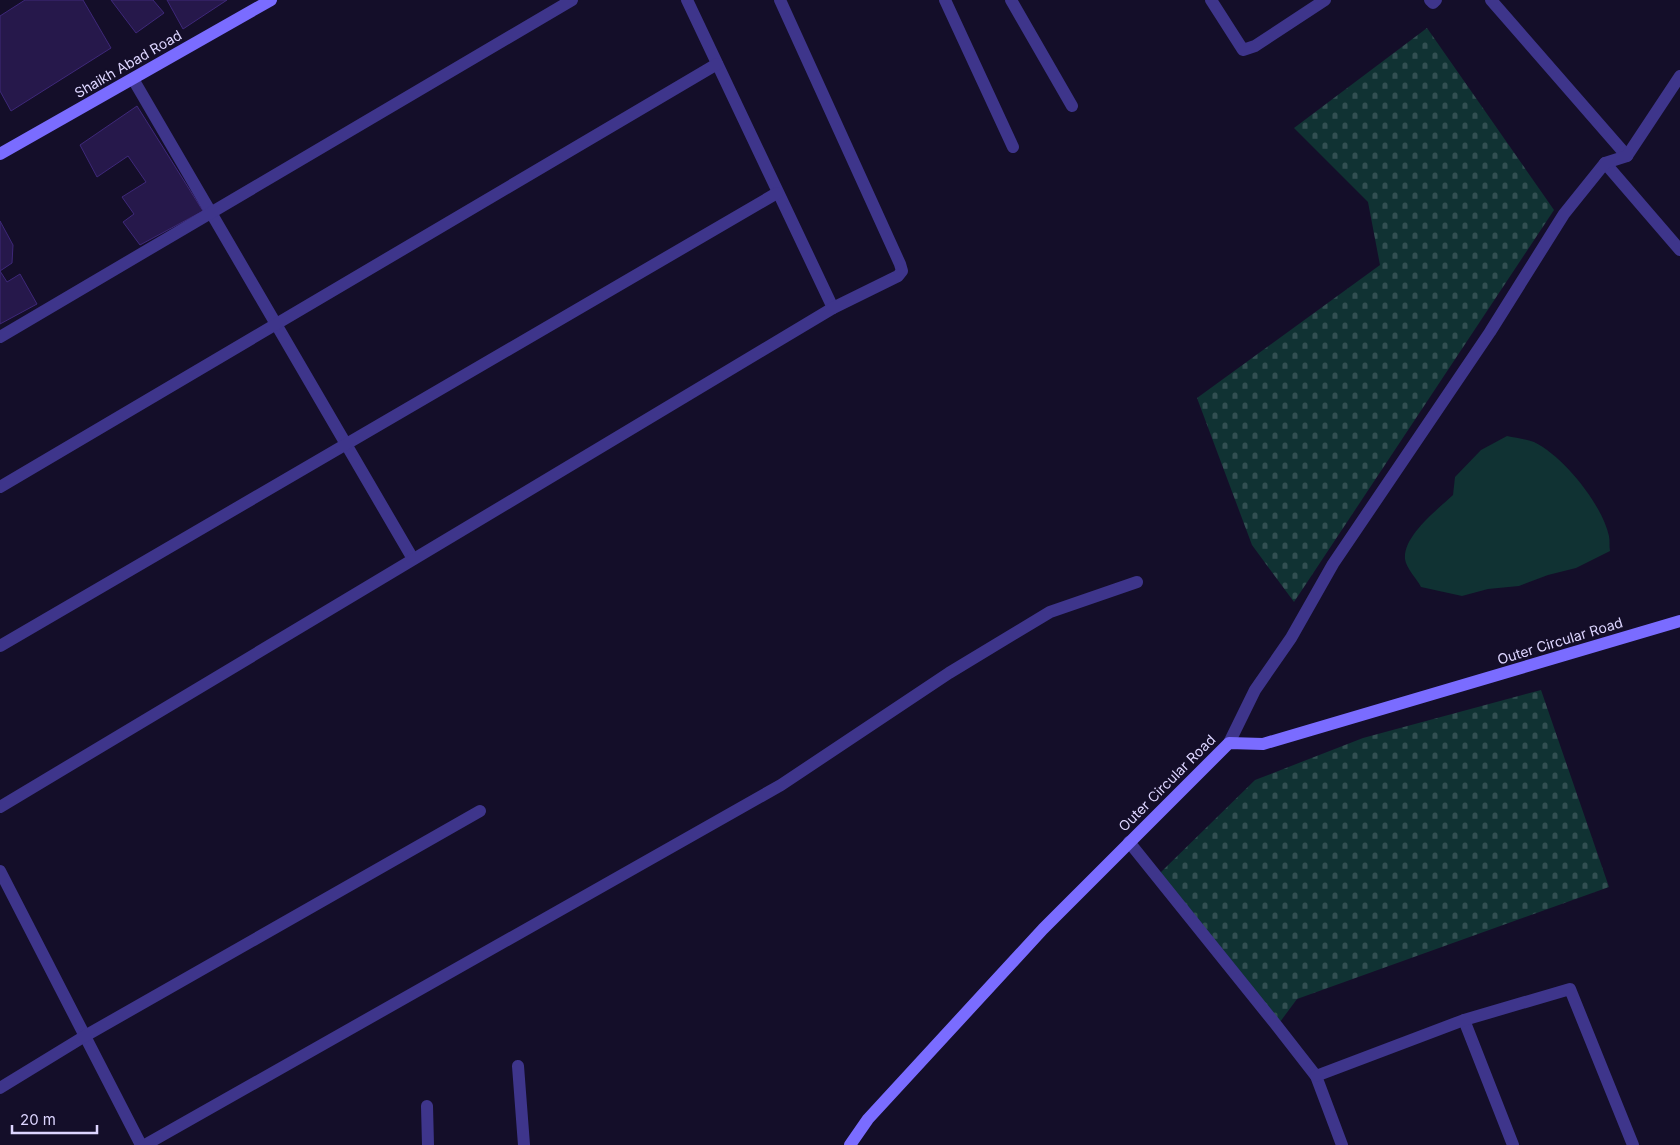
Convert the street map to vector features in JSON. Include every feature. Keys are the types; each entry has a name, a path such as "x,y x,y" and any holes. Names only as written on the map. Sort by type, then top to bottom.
{"main road":[{"name":"Shaikh Abad Road","path":"0,154 271,0"},
{"name":"Outer Circular Road","path":"850,1145 868,1119 1043,928 1229,743 1263,744 1680,621"}],"street":[{"path":"0,337 572,0"},
{"path":"687,0 833,308"},
{"path":"0,807 833,308 898,276 902,271 900,264 780,0"},
{"path":"945,0 1013,147"},
{"path":"1011,0 1072,106"},
{"path":"1211,0 1243,50 1255,46 1325,0"},
{"path":"1430,0 1432,2 1436,0"},
{"path":"1491,0 1627,156"},
{"path":"0,488 717,64"},
{"path":"1229,743 1255,690 1291,638 1332,564 1490,332 1564,214 1606,162 1627,156 1680,76"},
{"path":"133,79 413,559"},
{"path":"1606,162 1680,250"},
{"path":"0,646 778,193"},
{"path":"145,1145 781,785 949,673 1050,612 1138,582"},
{"path":"0,1088 85,1036 480,811"},
{"path":"1129,842 1316,1076 1342,1145"},
{"path":"0,872 141,1145"},
{"path":"1316,1076 1464,1020 1570,988 1633,1145"},
{"path":"1464,1020 1513,1145"},
{"path":"518,1066 524,1145"},
{"path":"427,1106 428,1145"}],"green space":[{"path":"1427,28 1554,210 1294,602 1252,545 1197,398 1380,265 1368,202 1294,128"},
{"path":"1507,436 1534,442 1569,469 1590,496 1605,523 1609,536 1610,551 1576,568 1548,575 1519,586 1488,589 1462,596 1421,587 1409,570 1405,559 1409,541 1422,524 1453,495 1455,477 1481,450"},
{"path":"1541,690 1609,887 1297,999 1277,1026 1160,873 1255,780 1363,738"}],"building":[{"path":"25,0 83,0 111,48 11,111 0,91 0,16"},
{"path":"111,0 153,0 164,13 136,33"},
{"path":"167,0 227,0 183,29"},
{"path":"137,106 203,211 140,245 123,222 134,214 122,197 146,182 128,156 97,177 80,145"},
{"path":"0,221 13,245 12,263 0,271"},
{"path":"0,271 7,282 20,274 37,304 0,324"}]}
